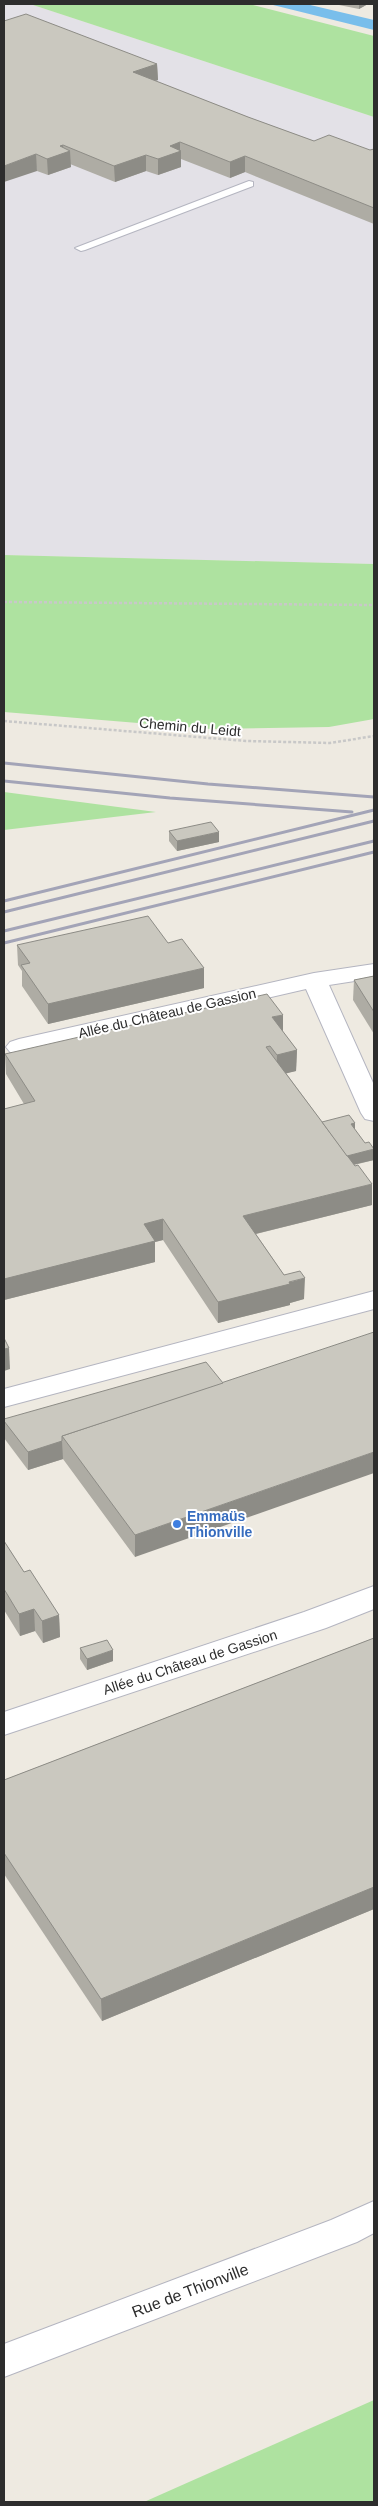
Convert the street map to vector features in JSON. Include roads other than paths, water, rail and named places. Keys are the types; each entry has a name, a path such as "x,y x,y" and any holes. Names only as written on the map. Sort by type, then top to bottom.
{"street":[{"name":"Allée du Château de Gassion","path":"20,1047 314,980 374,971"},
{"path":"314,980 374,1113"},
{"path":"4,1398 374,1300"},
{"name":"Allée du Château de Gassion","path":"4,1724 315,1620 374,1596"},
{"name":"Rue de Thionville","path":"4,2361 344,2231 374,2216"}],"lane":[{"path":"81,248 249,184"}],"water":[{"path":"269,4 306,4 374,20 374,30"}],"railway":[{"path":"4,763 208,784 374,797"},
{"path":"4,781 170,798 352,812"},
{"path":"4,901 374,810"},
{"path":"4,912 374,821"},
{"path":"4,931 374,841"},
{"path":"4,943 374,852"}],"place":[{"name":"Emmaüs Thionville","path":"177,1524"}]}
